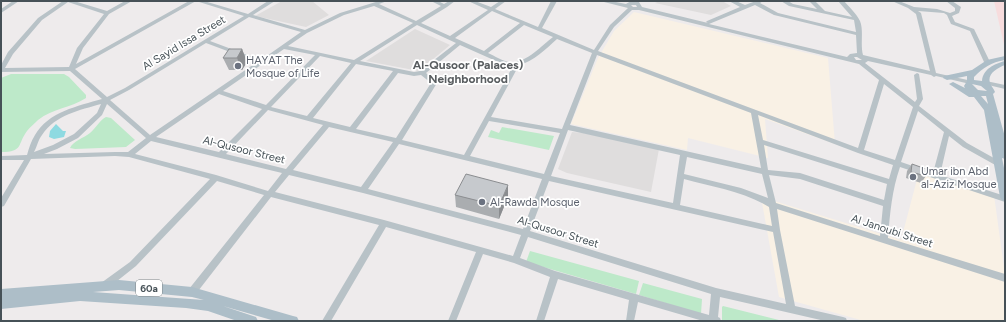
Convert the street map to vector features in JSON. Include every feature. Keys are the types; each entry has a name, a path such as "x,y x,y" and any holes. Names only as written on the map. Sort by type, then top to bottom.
{"main road":[{"path":"1005,58 994,58 986,62 970,77 970,85 988,109 1005,198"},
{"path":"986,84 988,73 996,64 1005,63"},
{"path":"950,81 975,72"},
{"path":"950,81 981,101"},
{"path":"970,85 977,82 986,84 991,90 990,94 1004,146 1005,156"},
{"path":"970,85 979,93 990,94"},
{"name":"60a","path":"1,294 119,285 192,292 294,321"},
{"name":"60a","path":"1,304 80,296 186,303 208,306 252,321"}],"street":[{"path":"1,11 16,1"},
{"path":"66,1 40,19 10,53 1,70 71,69 193,1"},
{"path":"69,1 107,13"},
{"path":"71,69 80,48 107,13 129,1"},
{"path":"199,1 305,32"},
{"name":"Al Sayid Issa Street","path":"1,204 29,157 38,135 48,123 67,112 105,100 127,89 272,1"},
{"path":"129,155 150,138 305,32 363,4 374,4 384,1"},
{"path":"434,1 445,6"},
{"path":"308,118 355,62 452,1"},
{"path":"471,1 595,52 860,151 936,177 1005,198"},
{"path":"450,39 503,1"},
{"path":"539,29 554,1"},
{"path":"603,1 630,6 640,5 917,75 970,85"},
{"path":"621,1 630,6"},
{"path":"732,1 744,8"},
{"path":"784,1 791,5 856,19"},
{"path":"812,1 823,12"},
{"path":"841,1 853,13 858,24 858,59 882,80 947,131 965,144 999,164"},
{"path":"894,1 918,13 934,75"},
{"path":"949,1 958,7 957,12 949,15"},
{"path":"709,22 758,2 776,14 858,34"},
{"path":"374,4 507,64 516,65"},
{"path":"640,5 858,59 934,75 950,81"},
{"path":"515,260 548,178 595,52 612,26 630,6"},
{"path":"912,9 922,8 942,12 949,15 953,23 972,30 986,62"},
{"path":"484,54 523,23"},
{"path":"466,157 516,65 531,57 556,36"},
{"path":"205,41 262,62"},
{"path":"283,47 414,74 422,73 459,43"},
{"path":"221,155 318,54"},
{"path":"71,69 150,138"},
{"path":"352,129 397,70"},
{"path":"363,190 398,140 434,83 422,73"},
{"path":"884,240 887,204 891,183 916,106 920,99 917,75"},
{"path":"860,151 882,80"},
{"path":"986,84 1005,87"},
{"path":"219,92 267,108 328,124 548,178 776,230"},
{"path":"29,157 55,147 76,136 100,114 105,100"},
{"path":"754,111 765,172 773,205 776,230 791,309"},
{"path":"487,118 566,130 684,153 765,172 800,176 887,204"},
{"path":"192,292 287,172 328,124"},
{"path":"936,177 947,131"},
{"name":"Al-Qusoor Street","path":"150,138 363,190 525,233 716,292 843,321"},
{"path":"759,141 891,183"},
{"path":"676,206 684,153"},
{"path":"1,158 115,154 129,155 481,250 515,260 555,275 714,321 716,292"},
{"name":"Al Janoubi Street","path":"681,176 764,198 773,205 1005,278"},
{"path":"80,296 105,285 133,264 216,178"},
{"path":"326,321 384,223"},
{"path":"452,321 481,250"},
{"path":"540,321 555,275"},
{"path":"630,321 634,298"}],"shaded area":[{"path":"282,1 312,1 329,15 306,27 255,16"},
{"path":"660,1 722,1 731,6 711,15 655,3"},
{"path":"994,1 1005,1 1005,49"},
{"path":"634,12 828,58 835,144 765,119 768,158 688,138 687,150 571,124 598,58 614,31"},
{"path":"415,29 450,45 419,71 366,61"},
{"path":"572,132 584,133 659,149 651,192 567,173 558,169"},
{"path":"920,168 994,195 1005,275 1005,321 864,321 779,297 761,197 901,240"}],"green space":[{"path":"11,74 64,74 69,77 86,95 86,98 44,116 28,130 17,149 8,152 1,152 1,78"},
{"path":"106,117 111,118 135,140 126,147 70,148 76,141 90,133"},
{"path":"502,127 554,136 549,150 488,137 491,130 499,133"},
{"path":"530,251 639,281 636,294 526,262"},
{"path":"643,283 702,299 701,314 639,295"},
{"path":"723,306 783,321 722,320"}],"water":[{"path":"56,124 63,131 66,131 64,137 54,139 49,137 50,131"}],"building":[{"path":"229,49 242,49 237,58 223,58"},
{"path":"912,164 926,169 926,176 911,172"},
{"path":"466,174 508,185 499,206 455,195"}],"place":[{"name":"HAYAT The Mosque of Life","path":"238,66"},
{"name":"Umar ibn Abd al-Aziz Mosque","path":"913,177"},
{"name":"Al-Rawda Mosque","path":"482,202"}],"district":[{"name":"Al-Qusoor (Palaces) Neighborhood","path":"468,72"}]}
